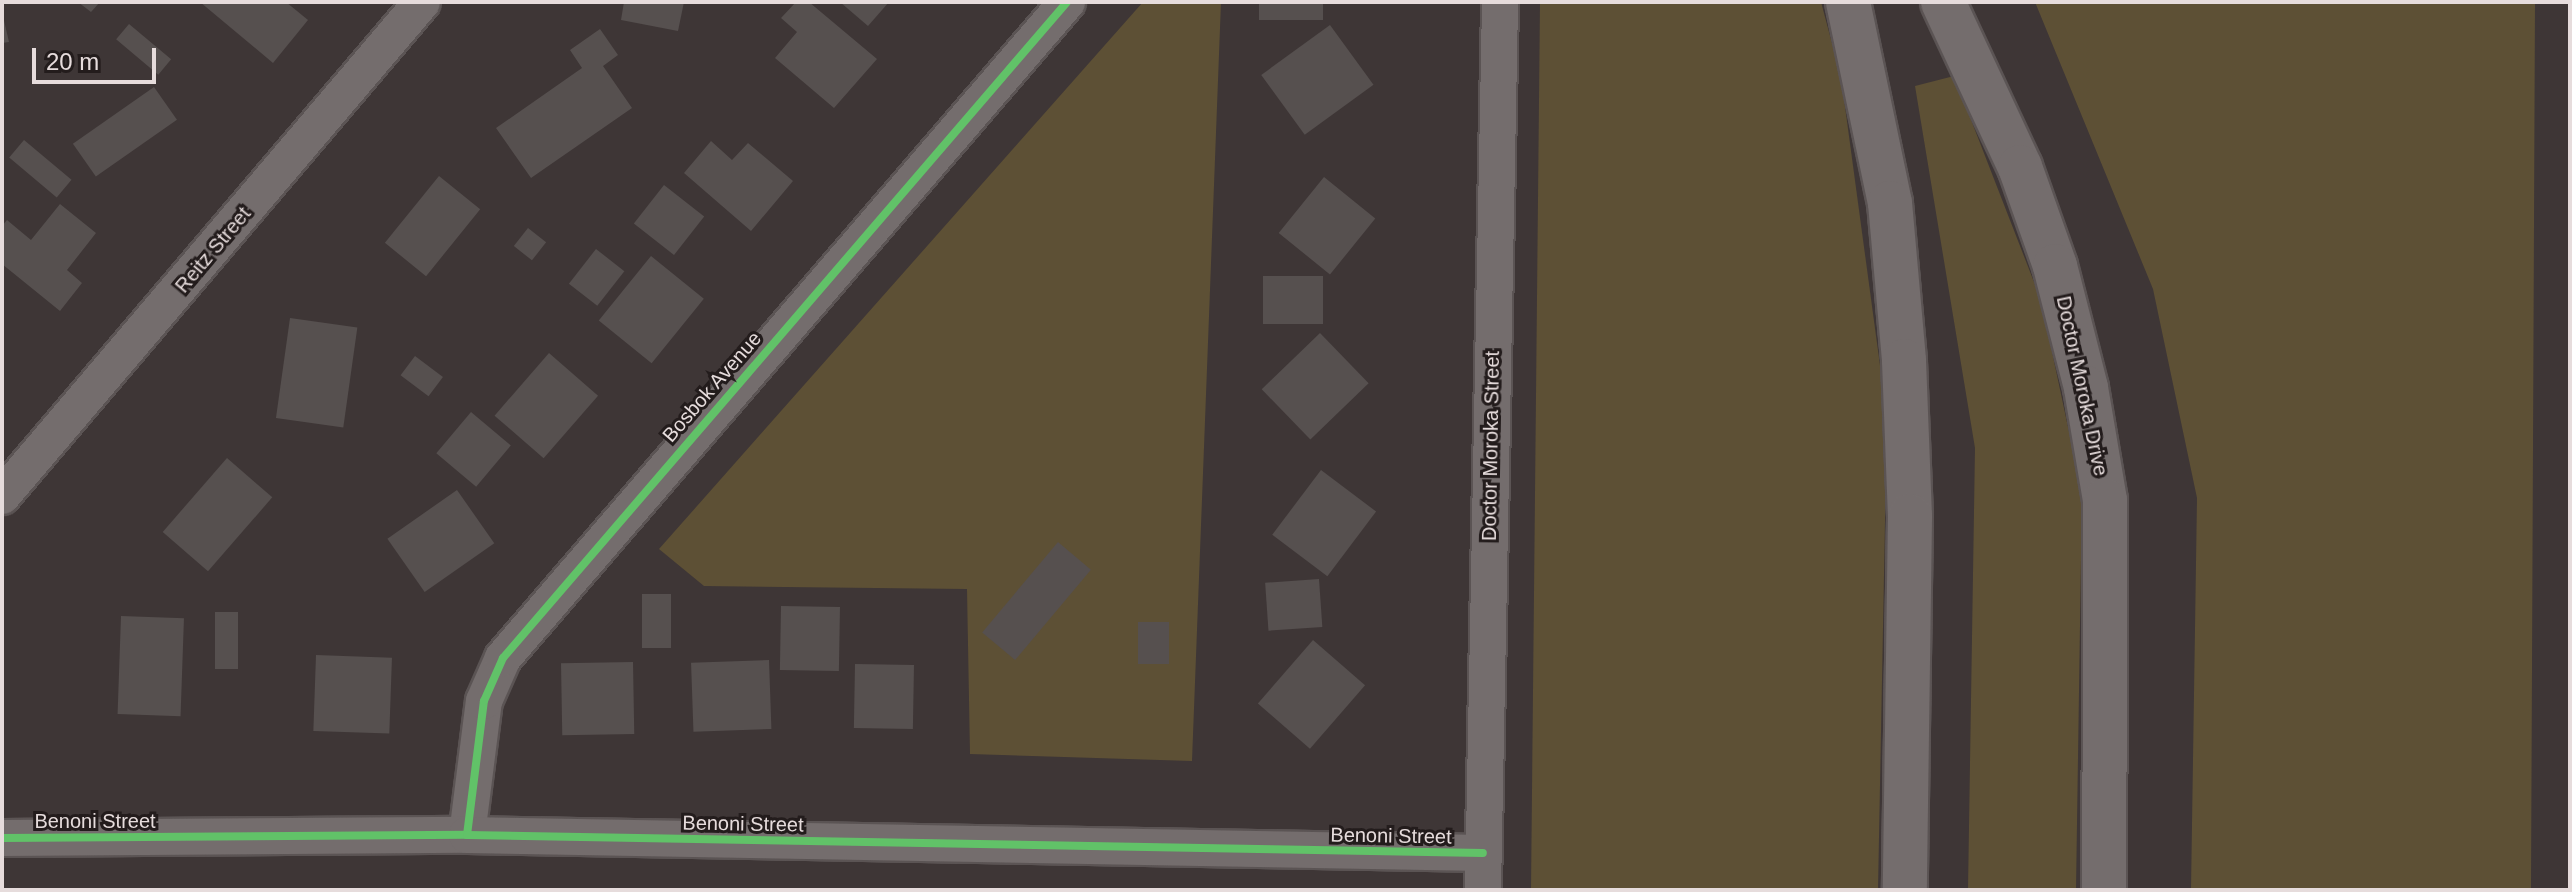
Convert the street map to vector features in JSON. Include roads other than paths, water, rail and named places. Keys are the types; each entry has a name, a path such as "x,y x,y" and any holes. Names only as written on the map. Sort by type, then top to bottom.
{"street":[{"name":"Reitz Street","path":"2,496 422,2"},
{"name":"Bosbok Avenue","path":"467,835 484,701 503,658 1067,2"},
{"name":"Doctor Moroka Street","path":"1483,890 1500,2"},
{"path":"1848,2 1890,203 1904,361 1910,516 1905,890"},
{"name":"Doctor Moroka Drive","path":"1943,2 2020,167 2055,266 2086,388 2105,514 2104,890"},
{"name":"Benoni Street","path":"2,838 467,835 1483,853"}]}
